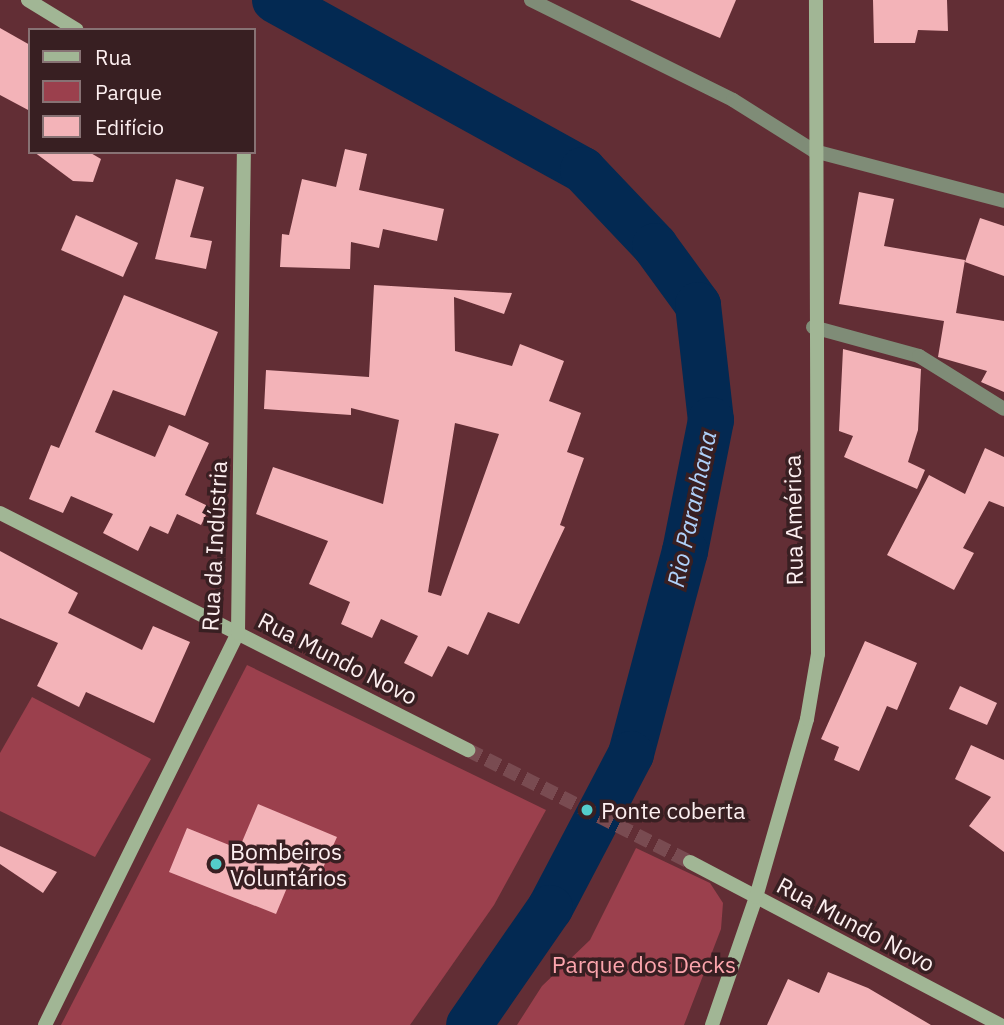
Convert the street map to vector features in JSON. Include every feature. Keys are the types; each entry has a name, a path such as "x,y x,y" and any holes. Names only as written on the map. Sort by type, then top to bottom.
{"main road":[{"path":"28,0 74,28"},
{"name":"Rua América","path":"712,1025 756,897 807,719 818,654 813,327 816,0"},
{"name":"Rua da Indústria","path":"45,1025 238,633 244,154"},
{"name":"Rua Mundo Novo","path":"0,513 468,750"},
{"name":"Rua Mundo Novo","path":"690,862 1001,1025"}],"street":[{"path":"531,0 733,100 814,151 1004,201"},
{"path":"813,327 919,356 1004,409"},
{"path":"1001,1025 1004,1018"}],"green space":[{"path":"247,665 546,810 494,905 410,1025 61,1025"},
{"path":"32,697 151,759 95,857 0,811 0,753"},
{"name":"Parque dos Decks","path":"636,848 710,883 723,903 721,929 684,1025 517,1025 542,986 590,940"}],"building":[{"path":"630,0 736,0 720,38"},
{"path":"873,0 947,0 948,31 918,30 915,43 874,43"},
{"path":"0,28 28,44 28,110 0,95"},
{"path":"345,149 367,154 359,190 444,209 437,241 383,229 379,248 351,242 350,269 280,267 282,234 289,235 302,179 336,187"},
{"path":"37,154 92,154 101,159 93,182 73,181"},
{"path":"176,179 204,187 190,237 212,241 206,269 155,259"},
{"path":"859,192 894,199 884,246 965,260 956,313 1004,321 1004,392 981,382 987,371 938,357 944,321 839,304"},
{"path":"76,215 138,243 123,277 61,250"},
{"path":"980,218 1004,226 1004,276 965,262"},
{"path":"374,285 512,293 504,314 454,297 455,351 512,366 520,344 564,361 549,401 581,413 567,452 584,458 560,525 565,527 519,624 488,612 468,655 448,646 432,677 404,663 418,636 381,619 372,638 341,624 350,602 309,584 328,541 256,514 273,467 383,504 399,420 351,408 351,415 264,409 266,370 369,377","holes":["455,423 499,434 441,596 428,592"]},
{"path":"124,295 218,332 185,416 113,390 95,432 155,457 169,425 209,443 185,495 210,507 201,525 177,514 168,534 150,526 138,551 103,533 113,514 71,496 63,513 29,499 51,445 59,448"},
{"path":"843,349 921,369 918,430 908,462 925,470 917,489 844,457 853,436 839,431"},
{"path":"985,448 1004,457 1004,507 989,501 963,548 974,553 954,590 887,555 929,475 965,494"},
{"path":"0,551 78,593 68,613 142,650 153,626 190,642 154,723 86,692 79,707 37,686 58,643 0,618"},
{"path":"865,641 917,663 897,710 887,706 859,771 834,760 839,747 821,739"},
{"path":"960,686 997,703 987,725 949,709"},
{"path":"971,745 1004,760 1004,852 969,826 991,797 955,779"},
{"path":"258,804 337,837 317,881 294,871 276,914 169,872 187,828 239,849"},
{"path":"0,846 57,872 43,893 0,864"},
{"path":"828,972 868,988 931,1025 767,1025 788,979 819,993"}],"waterway":[{"name":"Rio Paranhana","path":"275,0 583,170 655,246 698,305 711,420 685,551 631,754 550,908 469,1025"}],"tunnel":[{"path":"468,750 690,862"}],"place":[{"name":"Ponte coberta","path":"587,810"},
{"name":"Bombeiros Voluntários","path":"216,864"}]}
